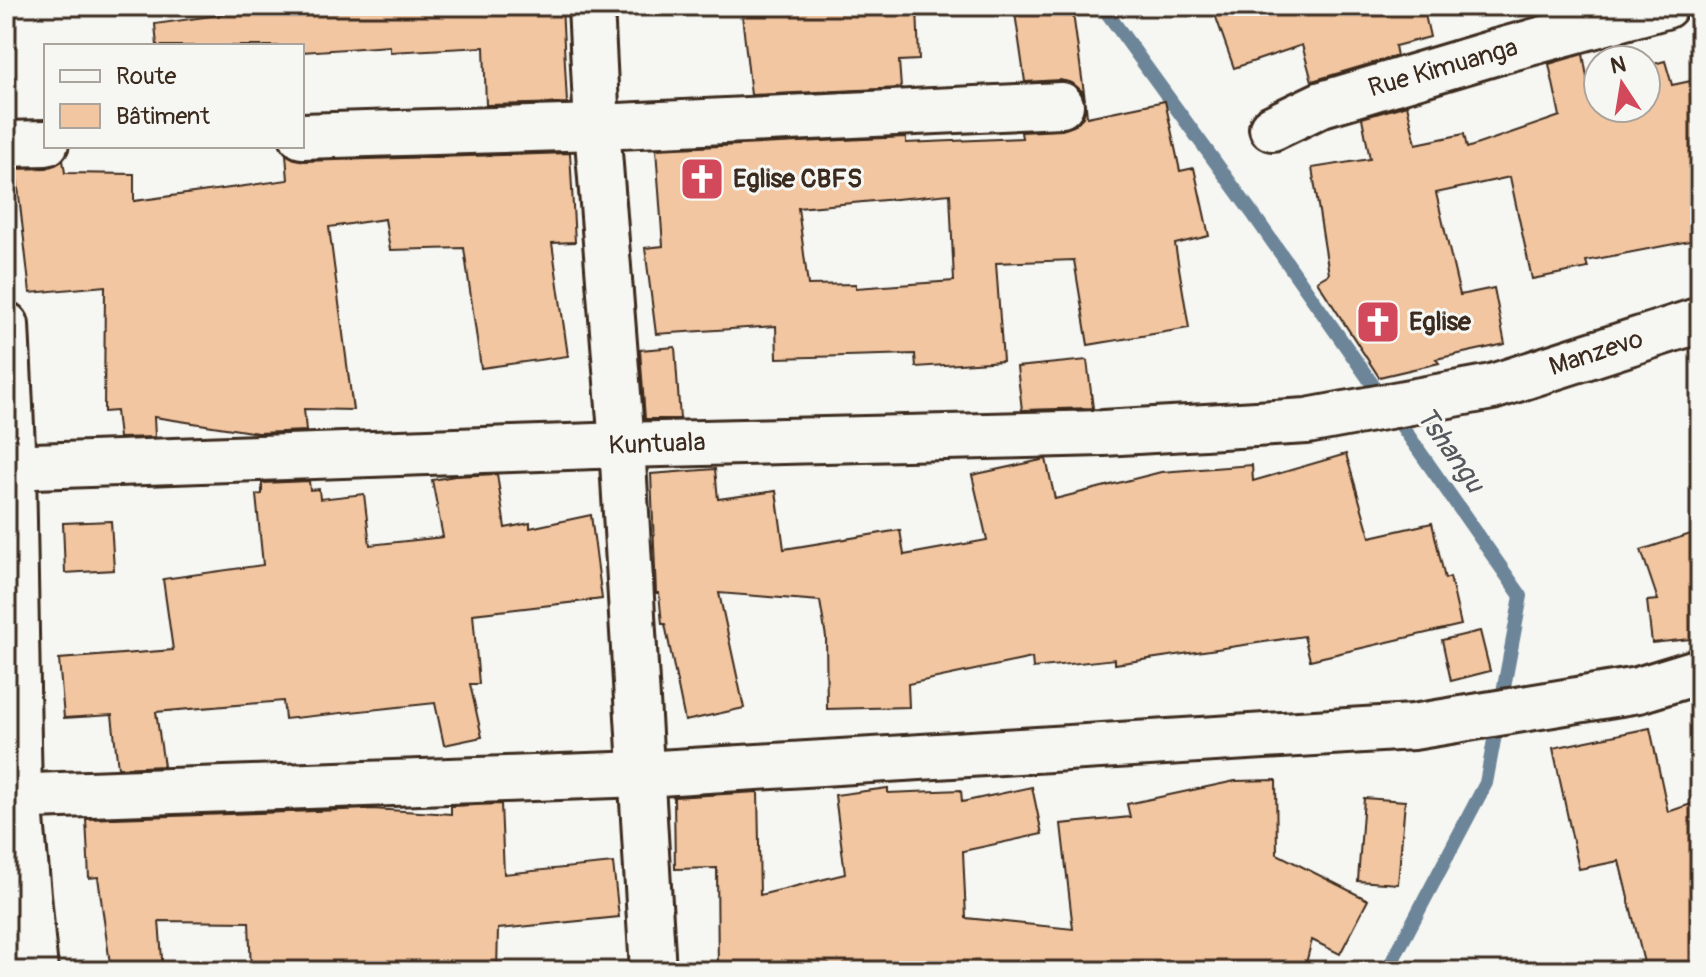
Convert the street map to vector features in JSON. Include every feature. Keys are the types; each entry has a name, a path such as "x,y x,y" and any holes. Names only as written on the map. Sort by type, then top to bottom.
{"street":[{"path":"591,6 597,127 622,445 653,971"},
{"name":"Rue Kimuanga","path":"1272,128 1335,100 1665,6"},
{"path":"304,136 597,127 1061,105"},
{"path":"6,144 44,143"},
{"name":"Manzevo","path":"1307,421 1492,387 1700,320"},
{"path":"6,325 12,797 35,971"},
{"name":"Kuntuala","path":"10,467 622,445 1103,433 1307,421"},
{"path":"12,797 642,774 1413,727 1638,690 1700,671"}],"building":[{"path":"240,6 562,6 567,103 486,105 484,47 390,52 390,46 304,52 304,44 157,44 155,24 240,12"},
{"path":"741,6 917,6 919,60 899,61 901,88 751,95"},
{"path":"1014,6 1072,6 1085,100 1082,91 1072,83 1060,80 1025,82"},
{"path":"1212,6 1423,6 1430,37 1395,46 1397,56 1312,81 1302,45 1234,68"},
{"path":"1582,54 1582,124 1662,124 1662,62 1665,61 1672,85 1700,79 1700,239 1586,261 1588,268 1532,279 1510,177 1436,193 1460,295 1494,288 1505,344 1436,359 1439,363 1379,377 1317,281 1329,274 1312,168 1370,159 1362,118 1407,105 1416,144 1464,134 1467,148 1560,116 1549,64"},
{"path":"1165,101 1180,171 1194,168 1209,236 1175,244 1189,328 1088,345 1074,260 996,263 1003,361 916,367 915,354 777,358 776,326 656,334 645,248 663,246 656,149 906,137 906,143 1022,138 1021,132 1062,130 1074,126 1083,117 1086,106 1087,117","holes":["950,194 954,281 856,288 856,284 808,285 798,208"]},
{"path":"570,153 575,242 552,243 568,356 481,368 464,248 390,250 385,219 329,227 353,410 304,409 306,431 258,433 154,417 155,437 119,438 116,411 104,412 105,286 30,293 16,169 47,168 63,160 65,173 134,174 134,201 288,180 286,154 303,161"},
{"path":"675,347 680,419 645,419 640,350"},
{"path":"1087,360 1093,408 1022,410 1017,367"},
{"path":"1346,454 1370,537 1432,523 1445,579 1450,577 1461,625 1310,660 1304,636 1115,664 1115,659 1033,668 1032,658 908,684 909,707 827,709 826,637 820,601 719,593 744,708 685,721 665,624 662,624 659,593 656,593 651,474 715,469 718,499 776,491 784,549 900,530 904,555 987,540 972,475 1046,459 1055,499 1161,472 1252,465 1253,481"},
{"path":"497,474 505,528 530,523 530,528 591,515 602,599 473,614 479,684 470,684 482,737 444,745 435,703 285,719 283,701 156,712 164,766 118,768 112,715 64,718 59,659 173,650 163,579 263,565 256,495 262,494 262,483 309,481 310,490 319,489 320,499 364,494 370,545 443,537 432,480"},
{"path":"111,521 114,570 65,573 63,523"},
{"path":"1700,531 1700,638 1652,643 1647,601 1658,600 1641,550"},
{"path":"1480,631 1490,671 1451,681 1442,640"},
{"path":"1650,728 1668,812 1700,801 1700,950 1693,952 1699,971 1646,971 1619,861 1579,869 1553,748"},
{"path":"1276,780 1277,854 1368,900 1340,954 1312,940 1304,971 718,971 717,868 675,869 674,797 758,792 760,895 845,874 835,795 888,788 888,793 961,790 962,802 1032,787 1042,834 963,851 966,918 1073,929 1061,824 1130,817 1127,804 1235,781"},
{"path":"1364,798 1405,801 1398,884 1358,881"},
{"path":"501,804 504,874 613,863 619,917 498,929 497,971 251,971 249,922 159,921 163,971 111,971 98,877 89,878 86,819 372,809 451,814 451,806"}],"waterway":[{"name":"Tshangu","path":"1102,6 1253,214 1521,596 1486,783 1387,971"}],"place":[{"name":"Eglise CBFS","path":"702,179"},
{"name":"Eglise","path":"1378,322"}]}
